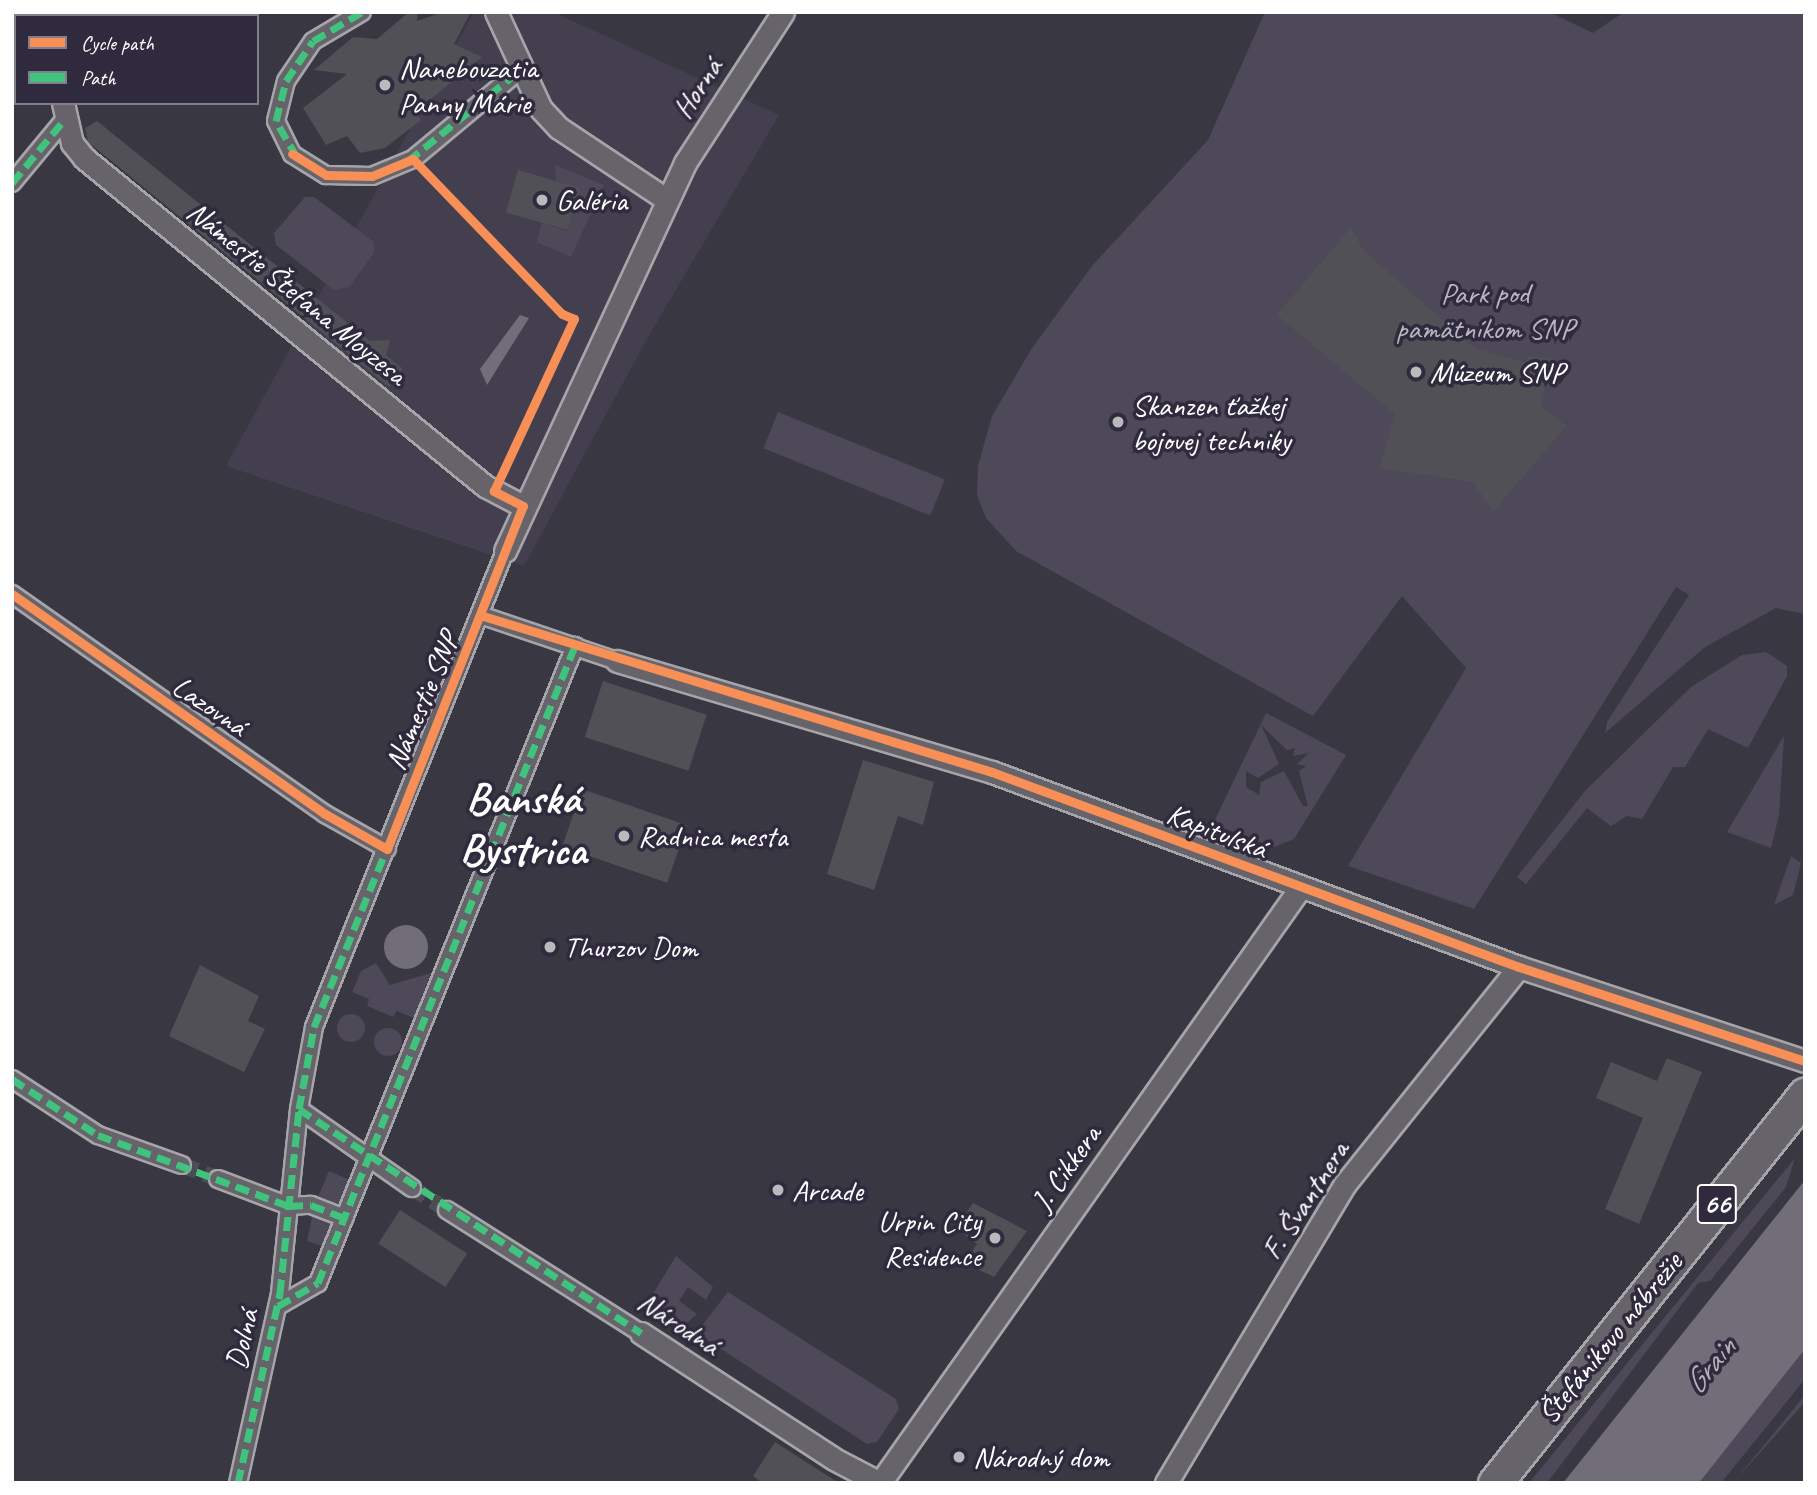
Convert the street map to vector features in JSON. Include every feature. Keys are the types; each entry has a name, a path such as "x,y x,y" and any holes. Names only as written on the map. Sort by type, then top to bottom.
{"main road":[{"name":"Štefánikovo nábrežie","path":"1494,1483 1805,1094"}],"street":[{"path":"362,12 313,41 286,81 276,121 292,154 326,175 372,176 413,159 520,70"},
{"path":"484,616 523,506 667,200 559,128 541,109 520,70 496,12"},
{"name":"Horná","path":"667,200 709,121 783,12"},
{"path":"12,183 64,111"},
{"name":"Námestie Štefana Moyzesa","path":"64,111 72,143 84,158 485,486 523,506"},
{"name":"Lazovná","path":"12,594 225,746 387,849"},
{"name":"Námestie SNP","path":"289,1206 299,1109 323,1000 484,616 613,659"},
{"path":"278,1306 318,1283 575,646"},
{"name":"Kapitulská","path":"613,659 992,772 1519,967 1805,1061"},
{"name":"J. Cikkera","path":"880,1483 1300,888"},
{"name":"F. Švantnera","path":"1166,1483 1345,1184 1519,967"},
{"path":"12,1079 98,1135 182,1166"},
{"path":"299,1109 412,1188"},
{"path":"218,1179 289,1206 311,1205 345,1218"},
{"name":"Dolná","path":"238,1483 278,1306 289,1206"},
{"name":"Národná","path":"447,1210 834,1459 880,1483"}],"shaded area":[{"path":"474,12 553,12 779,115 647,339 524,566 226,466"}],"green space":[{"path":"97,12 244,12 174,14"},
{"name":"Park pod pamätníkom SNP","path":"1265,12 1549,12 1593,33 1624,12 1805,12 1805,614 1776,608 1705,647 1605,733 1607,722 1689,595 1676,587 1474,909 1348,866 1466,668 1402,596 1313,716 1016,551 986,518 977,495 978,466 992,416 1032,348 1092,266 1208,140"},
{"path":"555,165 604,185 571,257 537,242 542,223 567,231 578,188 556,181"},
{"path":"305,197 314,197 374,242 374,253 349,287 334,290 276,245 274,233"},
{"path":"778,412 945,479 930,516 763,448"},
{"path":"1766,652 1787,666 1787,676 1748,748 1708,729 1685,767 1673,767 1642,819 1627,816 1611,826 1587,808 1526,884 1517,877 1585,791 1691,687 1742,655"},
{"path":"1266,713 1346,755 1294,839 1274,847 1213,824","holes":["1261,725 1287,750 1295,748 1293,756 1309,753 1297,764 1306,766 1299,771 1308,806 1303,806 1284,771 1261,782 1259,795 1246,787 1246,771 1258,778 1279,764"]},
{"path":"1784,736 1779,815 1771,848 1727,832"},
{"path":"1791,856 1801,863 1793,895 1774,905"},
{"path":"376,963 390,985 431,973 414,1018 397,1011 393,1017 367,1006 369,999 352,992 361,971"},
{"path":"351,1014 361,1018 365,1028 361,1038 351,1042 341,1038 337,1028 341,1018"},
{"path":"388,1028 398,1032 402,1042 398,1052 388,1056 378,1052 374,1042 378,1032"},
{"path":"1795,1158 1786,1187 1710,1281 1698,1283 1547,1483 1529,1483"},
{"path":"329,1171 353,1181 341,1209 317,1199"},
{"path":"313,1212 337,1221 327,1248 307,1241"},
{"path":"676,1256 713,1287 706,1300 688,1287 679,1301 697,1314 686,1324 648,1302"},
{"path":"728,1292 896,1399 899,1409 877,1442 867,1444 701,1336 700,1328"},
{"path":"1805,1349 1805,1379 1721,1483 1699,1483"},
{"path":"1805,1395 1805,1402 1733,1483"}],"water":[{"path":"520,315 529,318 487,385 480,369"},
{"path":"406,925 422,931 428,947 422,963 406,969 390,963 384,947 390,931"},
{"name":"Grain","path":"1805,1180 1805,1349 1699,1483 1563,1483"}],"building":[{"name":"Nanebovzatia Panny Márie","path":"409,12 418,12 417,21 443,12 471,12 454,44 482,57 415,112 421,120 385,148 360,153 347,136 326,145 303,108 347,74 314,70 353,37 377,39"},
{"path":"97,121 370,341 390,340 386,355 403,369 389,387 88,142 85,128"},
{"name":"Galéria","path":"518,170 580,188 567,230 506,212"},
{"name":"Múzeum SNP","path":"1351,227 1363,250 1474,348 1525,362 1530,356 1553,359 1540,405 1566,426 1493,512 1473,482 1380,468 1395,414 1277,315"},
{"path":"603,681 707,715 688,771 585,737"},
{"path":"863,760 934,782 923,825 898,816 874,890 827,874"},
{"name":"Radnica mesta","path":"582,789 687,825 667,883 562,847"},
{"path":"200,965 259,996 248,1021 265,1029 244,1072 169,1036"},
{"path":"1667,1058 1702,1072 1639,1224 1605,1209 1643,1118 1596,1098 1611,1062 1657,1081"},
{"name":"Urpin City Residence","path":"973,1203 1027,1231 994,1277 964,1263 977,1244 956,1229"},
{"path":"400,1210 467,1254 445,1287 378,1244"},
{"path":"775,1442 839,1483 762,1483 753,1476"}],"tunnel":[{"path":"182,1165 218,1179"},
{"path":"412,1188 447,1210"}],"marked path":[{"path":"297,157 276,121 286,81 313,41 362,12"},
{"path":"408,161 520,70"},
{"path":"12,183 65,119"},
{"path":"278,1306 318,1283 575,646"},
{"path":"238,1483 280,1293 299,1109 314,1027 389,843"},
{"path":"12,1079 98,1135 289,1206 311,1205 345,1218"},
{"path":"299,1109 641,1333"}],"cycle path":[{"path":"12,594 325,814 387,849 523,506 494,491 574,319 562,314 413,159 372,176 326,175 292,154"},
{"path":"483,616 992,772 1519,967 1805,1061"}],"place":[{"name":"Nanebovzatia Panny Márie","path":"385,85"},
{"name":"Galéria","path":"542,200"},
{"name":"Múzeum SNP","path":"1416,372"},
{"name":"Skanzen ťažkej bojovej techniky","path":"1118,422"},
{"name":"Radnica mesta","path":"624,836"},
{"name":"Thurzov Dom","path":"550,947"},
{"name":"Arcade","path":"778,1190"},
{"name":"Urpin City Residence","path":"995,1238"},
{"name":"Národný dom","path":"959,1457"}],"district":[{"name":"Banská Bystrica","path":"523,826"}]}
